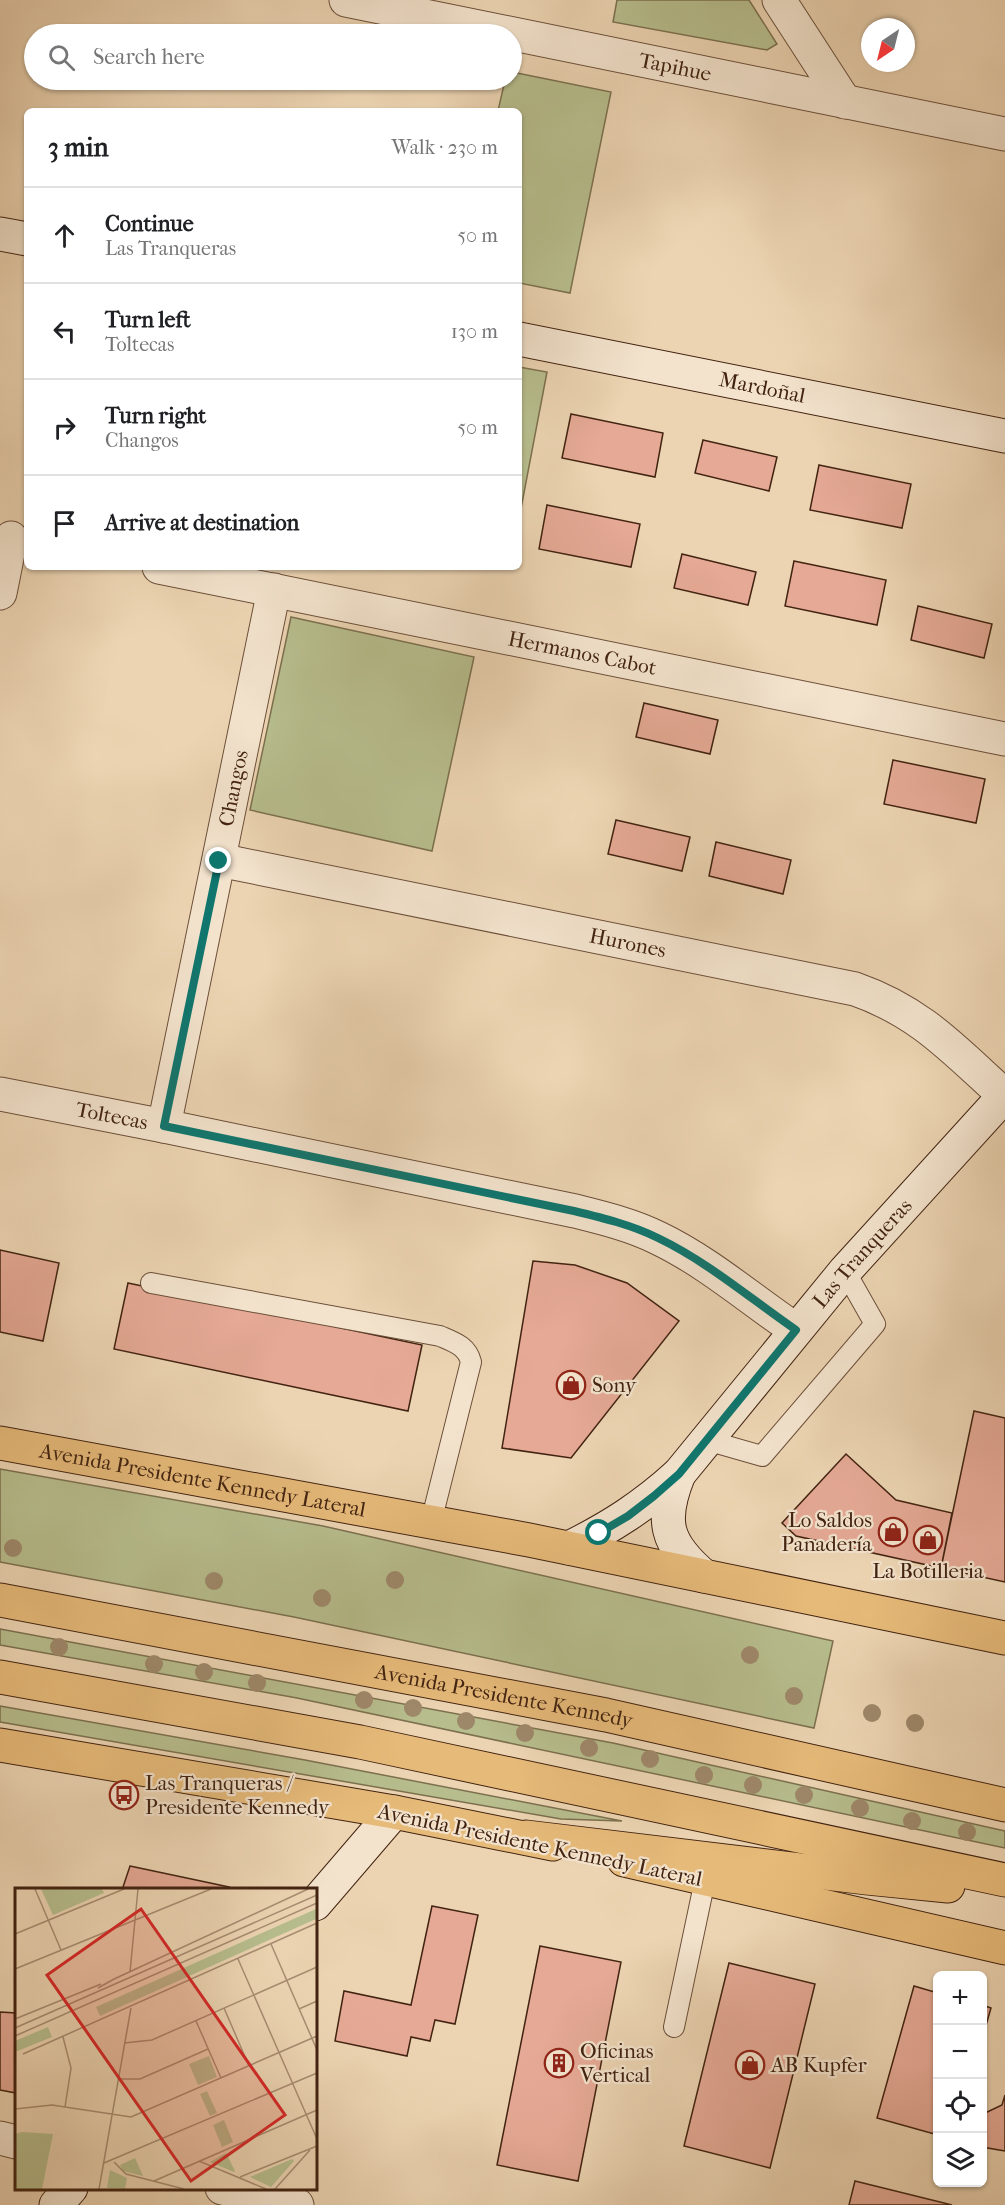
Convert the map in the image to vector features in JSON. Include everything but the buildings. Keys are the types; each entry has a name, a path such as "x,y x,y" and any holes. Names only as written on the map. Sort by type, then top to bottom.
{"main road":[{"name":"Avenida Presidente Kennedy Lateral","path":"0,1443 569,1548 1005,1638"},
{"name":"Avenida Presidente Kennedy","path":"0,1600 606,1715 1005,1805"},
{"path":"0,1677 360,1742 1005,1880"},
{"name":"Avenida Presidente Kennedy Lateral","path":"0,1745 394,1812 526,1837 1005,1948"},
{"path":"526,1837 867,1878 1005,1891"}],"street":[{"name":"Tapihue","path":"346,0 463,24"},
{"path":"779,0 845,102"},
{"name":"Tapihue","path":"522,36 1005,134"},
{"path":"0,234 24,238"},
{"name":"Mardoñal","path":"522,340 1005,436"},
{"path":"0,593 13,538"},
{"name":"Hermanos Cabot","path":"174,570 1005,739"},
{"name":"Changos","path":"164,1126 274,590"},
{"name":"Hurones","path":"219,861 855,988 898,1006 918,1019 1005,1095"},
{"name":"Toltecas","path":"0,1095 164,1126 574,1211 616,1222 656,1237 687,1253 796,1330"},
{"name":"Las Tranqueras","path":"569,1548 628,1516 679,1474 845,1271 1005,1095"},
{"name":"Las Tranqueras","path":"679,1474 668,1505 668,1522 672,1538 680,1553 704,1576"},
{"path":"316,1903 394,1812"},
{"path":"0,2138 15,2142"},
{"path":"56,2205 69,2190"},
{"path":"231,2190 297,2205"}],"lane":[{"path":"706,1440 762,1456 875,1324 845,1271"},
{"path":"151,1283 440,1336 463,1348 469,1354 471,1362 431,1522"},
{"path":"674,2027 705,1880"}],"green space":[{"path":"617,0 749,0 777,44 767,50 613,22"},
{"path":"522,74 611,92 570,293 522,284 522,108 499,108 503,90 522,90"},
{"path":"522,368 547,372 522,503"},
{"path":"291,617 474,657 432,851 250,810"},
{"path":"0,1469 323,1526 833,1641 814,1728 294,1617 0,1562"},
{"path":"0,1629 613,1743 1005,1831 1005,1848 297,1698 0,1645"},
{"path":"0,1706 305,1760 622,1821 561,1819 0,1722"}],"place":[{"name":"Sony","path":"571,1385"},
{"name":"Lo Saldos Panadería","path":"893,1532"},
{"name":"La Botilleria","path":"928,1540"},
{"name":"Las Tranqueras / Presidente Kennedy","path":"124,1795"},
{"name":"Oficinas Vertical","path":"559,2063"},
{"name":"AB Kupfer","path":"750,2065"}],"route":[{"path":"219,861 164,1126 574,1211 616,1222 656,1237 687,1253 796,1330 679,1474 628,1516 599,1533"}]}
